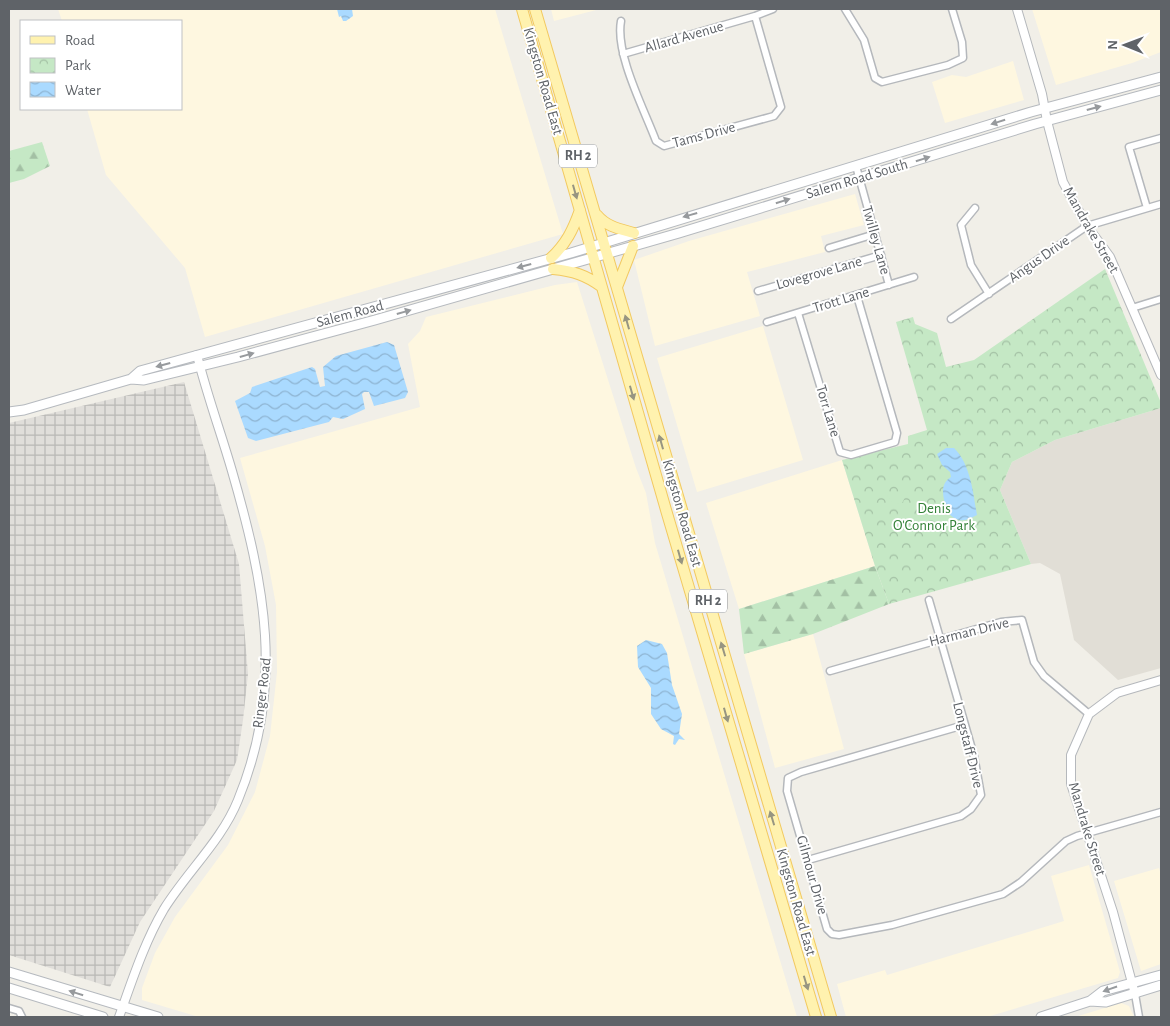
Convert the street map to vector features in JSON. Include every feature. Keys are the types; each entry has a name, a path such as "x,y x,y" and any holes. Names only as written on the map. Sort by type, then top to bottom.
{"main road":[{"name":"Kingston Road East","path":"522,9 593,258 816,1017"},
{"name":"Kingston Road East","path":"535,9 831,1017"},
{"name":"Salem Road South","path":"572,253 1044,108 1161,77"},
{"name":"Salem Road South","path":"553,270 1047,121 1161,90"},
{"path":"551,258 564,246 572,233 580,210"},
{"path":"596,213 603,222 614,228 634,233"},
{"path":"617,287 633,246"},
{"name":"Salem Road","path":"131,379 140,371 572,253"},
{"path":"553,270 572,271 588,277 602,287"},
{"name":"Salem Road","path":"9,412 24,410 131,379 144,380 200,366 375,320 553,270"},
{"path":"9,972 158,1017"},
{"path":"1041,1017 1090,1001 1103,991 1161,975"},
{"path":"1090,1001 1106,1002 1161,985"},
{"path":"9,988 104,1017"}],"street":[{"name":"Allard Avenue","path":"623,54 755,16 773,9"},
{"path":"845,9 864,40 875,78 882,82 929,70 963,58 962,42 952,9"},
{"name":"Mandrake Street","path":"1017,9 1042,94 1047,121 1064,182 1087,226 1110,257 1161,375"},
{"name":"Tams Drive","path":"621,21 619,35 623,54 656,141 664,146 774,116 780,107 755,16"},
{"path":"1147,208 1129,147 1161,138"},
{"name":"Twilley Lane","path":"856,166 889,285"},
{"name":"Angus Drive","path":"951,319 1087,226 1161,204"},
{"path":"975,208 961,225 971,265 989,294"},
{"path":"829,248 875,234"},
{"name":"Lovegrove Lane","path":"758,291 881,256"},
{"name":"Trott Lane","path":"767,322 914,277"},
{"name":"Torr Lane","path":"798,313 840,452 851,455 895,442 897,433 856,296"},
{"path":"1132,308 1161,299"},
{"name":"Ringer Road","path":"119,1017 141,956 164,909 216,837 238,801 255,747 268,665 266,625 259,576 232,472 197,356"},
{"name":"Longstaff Drive","path":"808,860 961,816 971,809 981,795 979,779 929,600"},
{"name":"Harman Drive","path":"830,671 940,638 1012,620 1022,620 1034,662 1044,676 1090,714"},
{"name":"Mandrake Street","path":"1135,994 1113,912 1071,784 1071,755 1090,714 1118,693 1161,680"},
{"name":"Gilmour Drive","path":"964,725 801,772 788,778 787,791 827,929 832,934 839,935 892,926 1003,894 1022,882 1066,841 1161,812"},
{"path":"1135,994 1139,1017"},
{"path":"9,1008 18,1011 22,1017"}],"shaded area":[{"path":"58,9 495,9 563,234 205,337 185,268 106,175 87,110 182,110 182,20 62,20"},
{"path":"551,9 600,9 554,21"},
{"path":"1032,9 1161,9 1161,52 1132,63 1056,85"},
{"path":"1013,61 1024,100 945,123 932,82 952,75 966,77"},
{"path":"855,194 864,225 821,236 825,252 747,272 760,316 655,346 634,260 689,241"},
{"path":"577,282 636,468 646,493 655,543 797,1017 199,1017 142,1000 142,988 155,953 175,917 228,845 255,792 270,736 277,672 276,605 265,546 240,458 420,407 408,344 420,331 426,317 555,285"},
{"path":"763,326 803,460 697,492 657,358"},
{"path":"184,382 239,564 248,674 243,720 237,760 214,811 140,922 110,987 9,955 9,423"},
{"path":"1161,408 1161,668 1118,680 1074,640 1060,574 1040,563 1031,564 1000,490 1012,462 1055,440"},
{"path":"842,460 875,566 739,609 706,503"},
{"path":"813,634 844,749 775,768 744,654"},
{"path":"1089,865 1120,972 1118,978 987,1017 846,1017 837,984 885,970 887,975 1064,921 1051,876"},
{"path":"1159,868 1161,875 1161,964 1141,971 1114,881"},
{"path":"1121,1003 1129,1006 1134,1017 1075,1017"}],"green space":[{"path":"42,142 50,166 24,179 9,183 9,151"},
{"name":"Denis O'Connor Park","path":"1105,269 1161,403 1161,408 1055,440 1012,462 1000,490 1031,564 889,604 875,566 842,460 908,444 908,436 927,430 896,322 913,317 915,324 937,333 946,367 974,360"},
{"path":"885,492 908,492 902,503 896,504"},
{"path":"875,566 889,604 813,634 744,654 739,609"}],"water":[{"path":"337,9 352,9 353,16 343,21 341,16 339,17"},
{"path":"387,342 394,345 408,392 405,398 374,406 369,392 364,392 362,394 365,409 343,419 333,417 329,422 256,441 248,438 235,401 250,393 252,387 312,367 315,369 320,387 325,386 323,367 336,356"},
{"path":"946,448 954,448 968,471 977,515 968,519 958,520 947,512 943,488 944,484 951,477 950,472 942,465 937,454"},
{"path":"646,640 662,644 667,653 672,685 682,714 679,734 685,740 679,739 675,745 673,744 674,736 661,729 651,714 651,688 638,667 637,646"}]}
